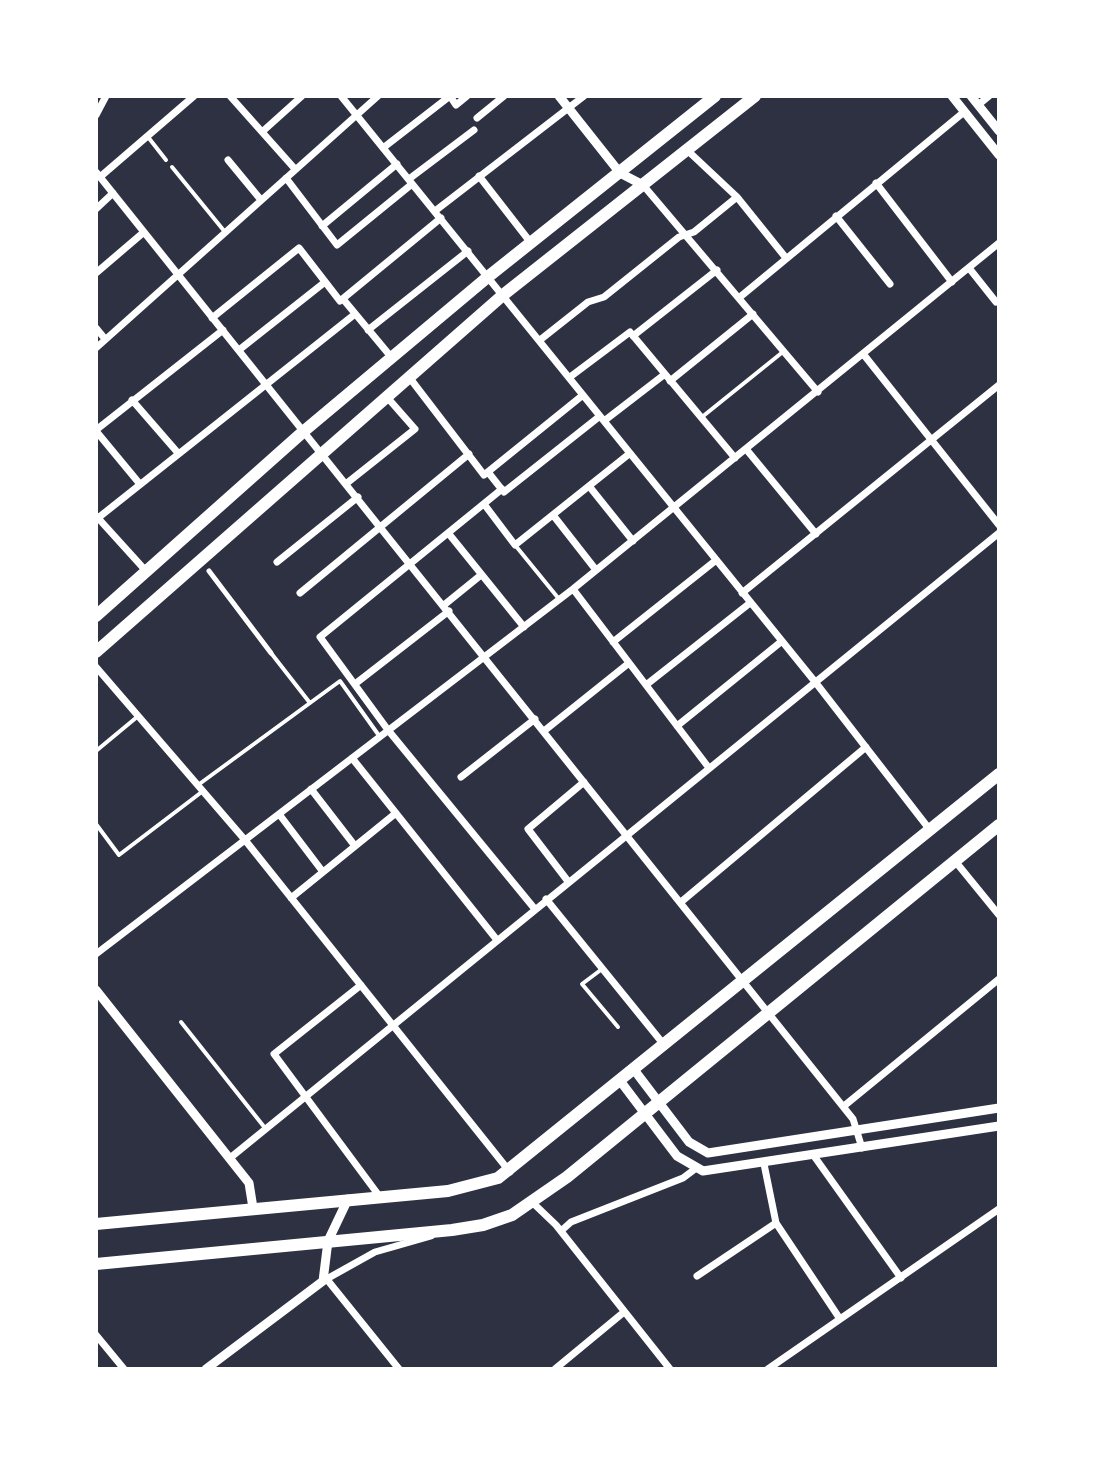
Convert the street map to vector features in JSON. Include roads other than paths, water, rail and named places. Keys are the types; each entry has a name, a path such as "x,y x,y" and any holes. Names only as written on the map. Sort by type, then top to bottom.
{"main road":[{"path":"96,616 304,431 489,276 715,96"},
{"path":"96,652 503,295 755,96"},
{"path":"96,1224 474,1187 510,1172 999,774"},
{"path":"96,1264 452,1230 498,1221 533,1203 999,825"}],"street":[{"path":"96,115 106,96"},
{"path":"194,96 148,137 98,174 844,1106 859,1131 862,1148"},
{"path":"230,96 295,169"},
{"path":"262,132 302,96"},
{"path":"341,96 816,683 930,830"},
{"path":"96,348 378,96"},
{"path":"383,148 450,96 456,105 467,96"},
{"path":"477,118 504,96"},
{"path":"559,96 620,173 643,185 687,234 818,392"},
{"path":"212,318 299,248 340,301 479,176 584,96"},
{"path":"952,96 999,155"},
{"path":"971,96 999,131"},
{"path":"978,105 989,96"},
{"path":"740,297 964,112"},
{"path":"286,178 337,245 474,130"},
{"path":"687,150 737,197 786,258"},
{"path":"228,160 261,200"},
{"path":"322,226 397,164"},
{"path":"479,176 531,243"},
{"path":"876,183 952,282"},
{"path":"96,209 113,193"},
{"path":"540,340 588,302 604,297 679,237 737,197"},
{"path":"836,216 890,284"},
{"path":"96,273 144,232"},
{"path":"96,954 573,589 999,243"},
{"path":"368,330 468,251"},
{"path":"969,268 996,302"},
{"path":"633,336 717,270"},
{"path":"239,350 325,282"},
{"path":"343,299 392,358"},
{"path":"146,571 97,517 355,314"},
{"path":"534,908 388,730 320,637 484,504 602,419 668,377 753,314"},
{"path":"96,328 105,339"},
{"path":"139,483 96,430 223,330"},
{"path":"570,377 630,332 735,458"},
{"path":"864,355 999,525"},
{"path":"409,377 484,475 583,395"},
{"path":"742,593 999,385"},
{"path":"347,483 415,429 386,396"},
{"path":"132,400 178,453"},
{"path":"746,449 816,534"},
{"path":"300,593 469,454"},
{"path":"484,504 515,545 629,454"},
{"path":"488,472 504,492"},
{"path":"589,486 633,541"},
{"path":"277,562 358,497"},
{"path":"553,515 596,570"},
{"path":"230,1158 395,1025 567,880 626,836 999,533"},
{"path":"449,534 524,627"},
{"path":"613,642 715,561"},
{"path":"209,571 271,653"},
{"path":"355,684 481,575"},
{"path":"573,589 709,768"},
{"path":"646,685 750,603"},
{"path":"677,726 782,641"},
{"path":"544,731 629,663"},
{"path":"96,667 245,840 510,1172"},
{"path":"461,777 535,719"},
{"path":"681,902 866,747"},
{"path":"352,758 497,940"},
{"path":"567,880 528,829 584,782"},
{"path":"311,789 355,846"},
{"path":"291,898 396,813"},
{"path":"279,814 323,872"},
{"path":"955,861 999,915"},
{"path":"546,899 665,1046"},
{"path":"844,1106 999,979"},
{"path":"361,985 274,1054 380,1197"},
{"path":"96,990 249,1183 253,1208"},
{"path":"635,1071 689,1142 708,1153 999,1108"},
{"path":"621,1082 677,1156 695,1169 719,1171 999,1126"},
{"path":"814,1156 901,1278"},
{"path":"764,1164 776,1223 840,1319"},
{"path":"561,1231 571,1222 683,1178 695,1169"},
{"path":"348,1199 328,1241 325,1278 399,1369"},
{"path":"533,1203 561,1231 670,1369"},
{"path":"768,1369 999,1209"},
{"path":"697,1276 776,1223"},
{"path":"206,1369 325,1278 375,1252 452,1230"},
{"path":"555,1369 624,1312"},
{"path":"96,1335 124,1369"}],"lane":[{"path":"148,137 166,160"},
{"path":"172,167 225,232"},
{"path":"701,418 784,351"},
{"path":"515,545 559,600"},
{"path":"271,653 310,703"},
{"path":"96,824 119,855 200,788 340,681 380,737"},
{"path":"96,751 138,716"},
{"path":"602,969 582,984 618,1027"},
{"path":"181,1022 265,1128"}]}
